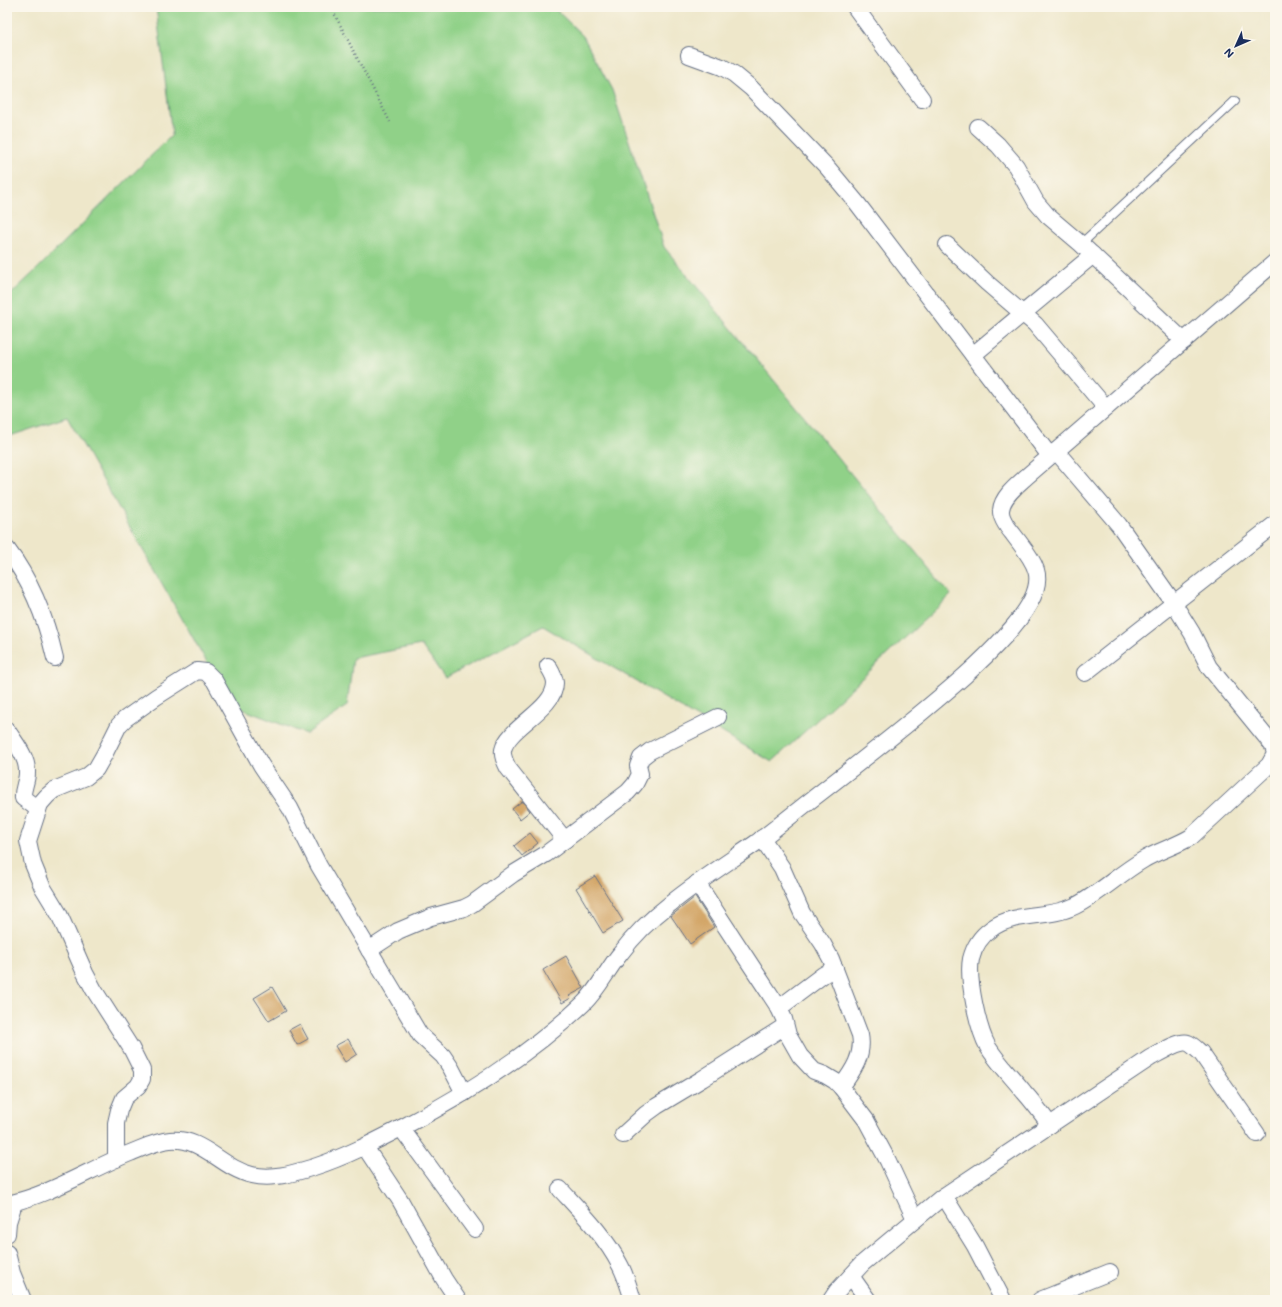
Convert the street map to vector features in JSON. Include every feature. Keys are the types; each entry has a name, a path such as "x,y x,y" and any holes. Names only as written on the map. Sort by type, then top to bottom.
{"street":[{"path":"855,7 922,98"},
{"path":"689,56 722,67 734,74 751,88 827,167 973,355 1053,454 1108,512 1175,604 1209,667 1273,746 1275,754 1269,765 1191,836 1180,843 1142,861 1102,889 1074,906 1055,912 1014,919 1002,923 991,929 975,948 971,960 971,974 976,1013 982,1032 988,1046 1000,1063 1050,1125"},
{"path":"978,127 998,145 1016,166 1036,202 1048,216 1087,250 1184,341"},
{"path":"947,245 987,283 1035,324 1106,408"},
{"path":"973,355 1023,313 1087,250"},
{"path":"7,1234 10,1204 55,1188 116,1159 166,1140 182,1139 197,1144 236,1169 253,1176 271,1177 286,1175 317,1166 365,1146 440,1108 497,1072 524,1052 585,1003 603,981 619,956 634,937 668,906 762,838 876,750 955,684 1004,638 1017,622 1033,597 1038,582 1036,570 1030,558 1006,525 1001,513 1001,506 1014,488 1275,262"},
{"path":"1085,673 1175,604 1275,524"},
{"path":"7,549 37,600 49,632 55,658"},
{"path":"548,666 555,681 554,691 546,703 507,741 503,750 504,760 508,768 565,840"},
{"path":"116,1159 116,1123 119,1110 124,1098 138,1086 142,1079 142,1070 131,1048 94,990 85,973 59,914 42,886 33,864 28,841 38,809 46,796 54,790 86,776 96,769 119,725 125,719 197,671 206,672 214,680 262,765 290,808 319,866 368,950 420,1035 443,1056 464,1093"},
{"path":"368,950 398,931 432,917 464,908 472,904 513,874 546,854 628,792 635,784 640,774 638,766 641,758 650,751 718,717"},
{"path":"7,730 26,762 28,771 22,792 23,798 38,809"},
{"path":"762,838 782,868 802,913 823,944 835,968 860,1034 862,1041 858,1060 841,1087"},
{"path":"697,884 779,1008 784,1019 788,1035 800,1056 814,1071 834,1080 866,1120 915,1219"},
{"path":"779,1008 823,975 835,968"},
{"path":"623,1135 657,1106 785,1026"},
{"path":"831,1300 863,1263 944,1196 1150,1058 1170,1048 1187,1043 1201,1053 1257,1134"},
{"path":"401,1128 475,1229"},
{"path":"365,1146 400,1200 444,1279 458,1300"},
{"path":"560,1189 601,1235 613,1253 627,1280 633,1300"},
{"path":"944,1196 975,1246 1003,1300"},
{"path":"7,1253 12,1273 23,1300"},
{"path":"1040,1300 1110,1272"},
{"path":"851,1276 868,1300"}],"lane":[{"path":"1087,250 1235,101"}],"path":[{"path":"333,7 334,14 390,122"}],"green space":[{"path":"156,7 553,7 583,36 612,90 664,247 951,595 772,762 543,626 445,678 421,645 353,658 347,706 306,734 237,707 213,673 67,417 7,437 7,298 172,135"}],"building":[{"path":"522,801 530,811 520,819 512,809"},
{"path":"530,833 538,843 522,856 514,846"},
{"path":"595,876 623,921 603,933 576,888"},
{"path":"695,897 714,927 690,944 671,916"},
{"path":"566,956 584,988 569,996 571,998 562,1003 543,970"},
{"path":"272,987 286,1011 269,1021 254,998"},
{"path":"300,1024 308,1039 297,1045 289,1030"},
{"path":"348,1039 357,1054 345,1062 335,1046"}]}
